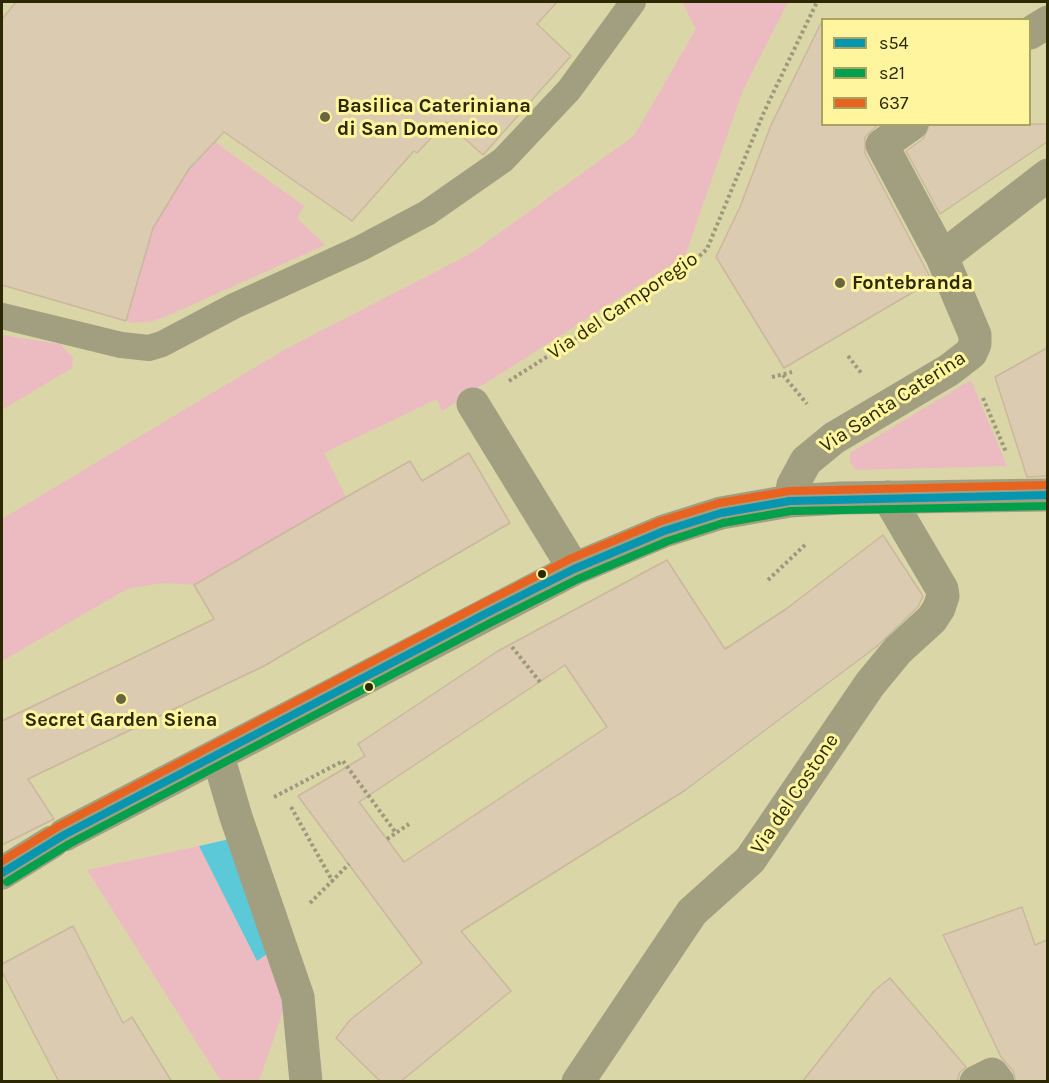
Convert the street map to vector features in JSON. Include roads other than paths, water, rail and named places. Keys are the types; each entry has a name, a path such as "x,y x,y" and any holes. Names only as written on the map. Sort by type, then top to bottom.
{"street":[{"path":"1031,32 1047,22"},
{"name":"Via Santa Caterina","path":"790,501 793,485 806,461 834,438 966,359 975,344 975,335 942,257 882,144 909,126"},
{"path":"942,257 1047,175"},
{"path":"473,404 574,569"},
{"path":"2,873 58,838 574,569 664,531 721,513 790,501 888,497 1036,496"},
{"name":"Via del Costone","path":"578,1082 692,912 750,860 870,684 898,650 932,619 939,608 943,596 942,589 888,497"},
{"path":"218,756 236,818 298,997 306,1082"},
{"path":"976,1082 992,1074 998,1082"}],"lane":[{"path":"2,316 122,345 149,348 162,344 225,311 361,248 427,213 503,160 570,90 633,2"}],"water":[{"path":"234,838 270,952 257,961 199,846"}],"place":[{"name":"Basilica Cateriniana di San Domenico","path":"325,117"},
{"name":"Fontebranda","path":"840,283"},
{"name":"Secret Garden Siena","path":"121,699"}]}
